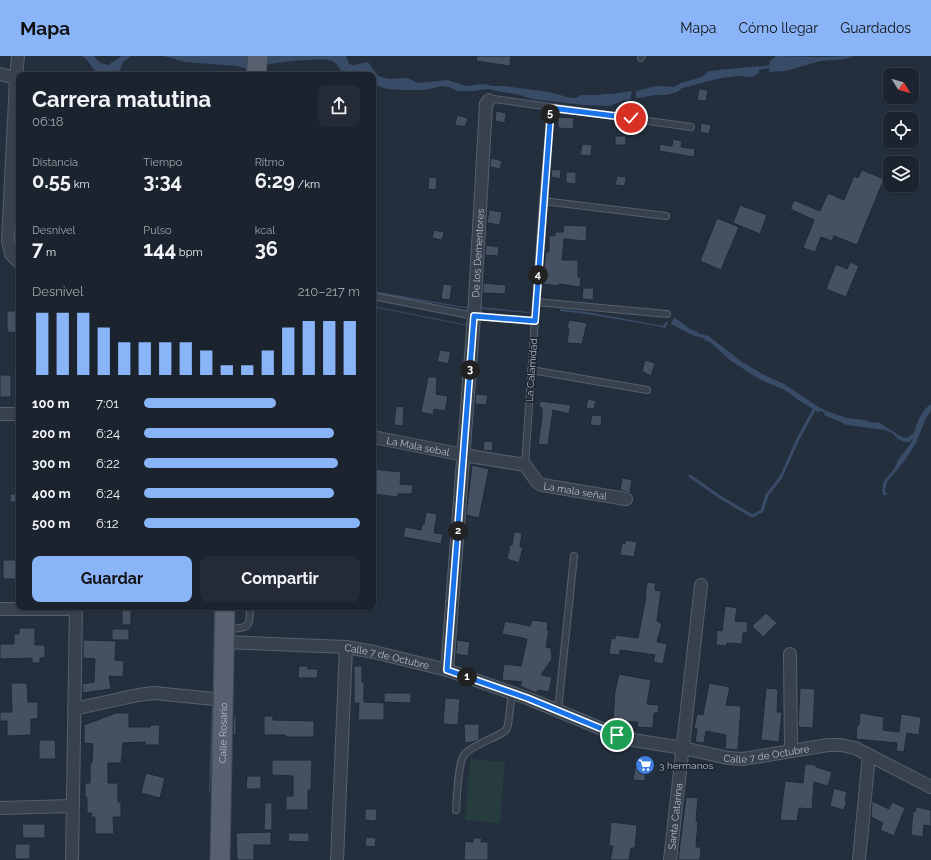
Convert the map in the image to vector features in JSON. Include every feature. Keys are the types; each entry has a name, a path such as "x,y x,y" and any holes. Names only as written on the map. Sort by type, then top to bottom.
{"main road":[{"path":"256,72 258,56"},
{"name":"Calle Rosario","path":"220,860 225,610"}],"street":[{"path":"18,56 18,72"},
{"path":"0,74 16,78"},
{"name":"De los Dementores","path":"447,670 474,316 486,104 489,100"},
{"path":"16,111 8,241 11,254 16,259"},
{"path":"0,414 16,414"},
{"name":"La Mala sebal","path":"376,438 464,455"},
{"path":"464,455 525,465"},
{"name":"La mala señal","path":"525,465 537,482 542,485 626,499"},
{"name":"Santa Catarina","path":"670,860 702,585"},
{"path":"0,609 16,609"},
{"path":"72,860 76,610"},
{"name":"Calle 7 de Octubre","path":"224,636 346,647 374,652 447,670 558,710 617,735 633,740 683,748 735,759 743,759 828,744 841,745 854,748 931,786"},
{"path":"337,860 346,647"},
{"path":"790,654 791,751"},
{"path":"74,709 138,695 154,694 224,700"},
{"path":"859,860 869,755"},
{"path":"0,808 73,806"}],"lane":[{"path":"489,100 494,99 691,126"},
{"name":"La Calamidad","path":"525,465 543,201 551,108"},
{"path":"543,201 666,216"},
{"path":"376,297 474,316 535,321"},
{"path":"536,302 667,314"},
{"path":"531,370 647,390"},
{"path":"558,710 574,556"},
{"path":"224,636 249,624 250,610"},
{"path":"456,810 461,762 464,755 470,750 506,730 512,693"}],"green space":[{"path":"470,759 505,762 500,823 465,820"}],"water":[{"path":"82,56 94,56 100,63 108,65 122,56 131,56 123,62 120,70 117,72 96,72 87,60"},
{"path":"164,56 248,56 247,69 238,66 185,62"},
{"path":"266,56 346,56 349,64 354,65 368,62 375,72 343,72 336,63 327,60 292,61 270,64 265,63"},
{"path":"776,56 854,56 845,59 820,61 786,71 769,72 770,61"},
{"path":"759,66 759,73 752,77 738,76 721,78 682,88 677,92 666,95 636,98 636,91 656,86 674,87 681,83 702,77 709,71"},
{"path":"376,73 378,76 388,79 407,78 418,83 448,80 465,86 484,84 492,86 506,86 549,92 571,98 582,95 599,95 632,91 630,100 624,100 610,106 583,105 532,99 520,95 487,89 458,91 442,86 425,90 387,89 376,85"},
{"path":"376,292 470,308 376,293"},
{"path":"376,307 463,324 469,321 470,323 463,325"},
{"path":"481,307 529,312 529,313 482,309"},
{"path":"560,309 587,312 663,326 667,321 668,322 665,328 587,314 560,311"},
{"path":"674,317 690,329 698,332 696,337 671,324"},
{"path":"707,335 742,362 764,375 784,384 820,408 819,413 783,389 761,380 731,361 710,342 704,340"},
{"path":"931,404 931,411 926,418 916,443 905,460 887,482 885,491 888,495 883,495 883,483 894,469 898,460 913,439 909,442 905,442 885,430 847,425 824,415 826,411 847,418 864,420 873,423 878,422 902,437 907,438 914,433 920,417"},
{"path":"214,610 216,610 215,689 213,689"},
{"path":"212,707 214,707 209,793"}],"building":[{"path":"477,56 511,56 510,66 476,61"},
{"path":"699,89 708,90 706,101 697,100"},
{"path":"496,111 506,113 505,123 495,121"},
{"path":"457,115 468,118 465,127 455,125"},
{"path":"558,117 574,118 573,129 558,128"},
{"path":"701,123 711,125 709,134 700,132"},
{"path":"615,136 626,136 626,145 615,145"},
{"path":"673,139 682,141 681,147 695,149 694,157 659,151 660,144 672,146"},
{"path":"582,144 592,145 591,156 580,155"},
{"path":"491,158 502,161 500,169 490,167"},
{"path":"552,169 561,170 560,179 551,177"},
{"path":"862,170 883,179 883,181 857,245 834,236 832,241 821,237 815,252 803,248 814,220 790,209 794,200 820,211 828,193 844,200 854,176 858,178"},
{"path":"566,172 576,172 576,184 566,183"},
{"path":"617,176 626,177 625,186 615,185"},
{"path":"429,177 437,178 436,190 428,189"},
{"path":"740,205 767,215 760,234 733,223"},
{"path":"489,210 502,212 500,225 487,223"},
{"path":"717,218 739,227 721,270 700,261"},
{"path":"564,225 587,226 586,241 564,239 562,260 578,260 578,277 581,277 580,287 559,284 559,286 542,284 546,252 549,252 549,235 555,236 555,232 563,232"},
{"path":"434,230 444,232 442,240 432,238"},
{"path":"486,245 499,247 498,256 485,255"},
{"path":"850,262 859,266 846,297 826,289 836,264 847,269"},
{"path":"483,283 506,285 505,294 483,293"},
{"path":"443,284 452,285 450,300 441,299"},
{"path":"583,288 594,288 593,300 582,299"},
{"path":"7,311 16,311 16,333 7,332"},
{"path":"569,320 587,323 582,344 567,343 569,329 567,328"},
{"path":"440,350 451,352 448,364 437,361"},
{"path":"645,360 655,363 651,376 642,371"},
{"path":"0,375 11,375 11,397 0,397"},
{"path":"428,377 437,377 436,394 448,396 445,411 434,409 433,415 421,412"},
{"path":"476,394 488,395 486,405 475,404"},
{"path":"588,399 596,401 594,409 586,408"},
{"path":"540,401 571,405 569,414 553,410 548,445 538,444 542,418 542,408 539,407"},
{"path":"396,406 404,407 403,426 394,425"},
{"path":"592,415 602,416 601,426 590,425"},
{"path":"484,441 493,442 492,451 483,450"},
{"path":"472,465 489,469 479,518 466,515"},
{"path":"376,469 401,472 400,484 413,485 412,494 398,494 398,497 376,494"},
{"path":"622,478 632,480 630,493 620,490"},
{"path":"10,494 16,494 16,502 10,502"},
{"path":"426,512 437,514 434,533 443,534 441,544 403,537 405,527 421,530 422,524 424,524"},
{"path":"514,532 522,533 520,547 523,547 519,563 507,559 510,544 512,545"},
{"path":"626,540 637,542 634,557 620,555 622,543 625,544"},
{"path":"3,560 16,560 16,579 3,579"},
{"path":"647,582 656,583 655,590 661,591 657,621 662,624 657,642 667,644 663,664 653,662 655,655 620,650 620,655 609,654 611,638 615,639 615,635 638,638 646,596"},
{"path":"725,606 737,608 735,621 748,622 747,633 743,633 742,644 727,643 727,646 716,645 717,630 722,631"},
{"path":"122,610 131,610 131,625 122,625"},
{"path":"766,613 777,623 763,637 752,626"},
{"path":"532,620 548,622 547,630 549,630 546,647 551,648 552,659 541,675 552,677 549,692 538,690 536,693 520,686 522,682 502,680 504,664 521,666 527,639 502,634 505,621 530,626"},
{"path":"19,628 35,628 35,645 45,645 45,658 40,658 40,663 32,663 32,658 0,659 0,644 14,644 14,634 19,634"},
{"path":"112,629 129,629 129,640 112,640"},
{"path":"83,640 116,641 115,660 124,661 123,677 109,676 111,689 83,693 82,684 94,682 95,659 83,658"},
{"path":"457,640 470,642 468,656 456,654"},
{"path":"299,666 308,666 308,669 318,669 317,678 298,678"},
{"path":"354,666 362,666 364,702 384,703 384,720 358,720 359,703 354,703"},
{"path":"619,674 651,680 647,704 659,705 658,713 654,713 653,728 637,727 638,722 613,721 615,691"},
{"path":"11,683 27,683 28,702 38,702 38,719 31,719 31,735 7,736 7,721 0,721 0,712 12,712"},
{"path":"709,683 730,687 726,705 741,706 738,750 725,749 726,735 706,731 704,743 695,742 697,729 694,728 697,714 703,715"},
{"path":"766,688 778,689 777,712 782,712 779,742 761,740"},
{"path":"800,688 815,689 813,728 798,727"},
{"path":"384,693 411,693 411,703 384,702"},
{"path":"445,698 460,699 458,725 443,724"},
{"path":"116,713 129,713 129,727 150,727 150,725 160,725 159,745 145,745 145,742 123,743 121,763 108,763 108,783 118,783 118,802 121,802 121,817 113,817 114,834 95,834 95,817 91,817 92,813 87,813 87,797 85,797 85,783 90,783 90,763 92,763 93,744 84,743 84,725"},
{"path":"860,713 884,717 883,730 899,732 901,714 921,717 919,735 907,733 904,752 896,751 897,743 856,739"},
{"path":"234,716 236,716 236,735 233,735"},
{"path":"264,716 273,716 273,720 314,721 314,737 264,735"},
{"path":"464,724 479,724 479,740 465,743"},
{"path":"39,740 55,740 56,759 39,759"},
{"path":"272,760 312,760 311,790 308,790 308,810 286,810 286,796 293,796 293,776 272,775"},
{"path":"805,764 816,765 816,767 832,772 828,786 814,782 812,809 799,808 797,821 780,820 785,781 803,783"},
{"path":"635,767 646,768 645,781 633,780"},
{"path":"146,773 165,778 160,798 141,793"},
{"path":"247,776 261,776 261,789 246,789"},
{"path":"834,788 847,792 845,801 847,801 844,810 830,806"},
{"path":"686,797 698,798 696,847 701,847 700,860 678,860"},
{"path":"872,801 889,809 892,802 905,808 894,836 880,830 883,823 871,817"},
{"path":"265,803 272,803 272,830 264,830"},
{"path":"916,807 931,810 931,826 924,825 923,837 911,835 913,811 915,812"},
{"path":"365,809 377,809 376,821 365,820"},
{"path":"611,822 637,825 635,848 631,848 629,860 610,860 613,846 609,846"},
{"path":"22,824 45,824 45,838 23,838"},
{"path":"271,832 271,845 254,845 254,860 237,860 236,833"},
{"path":"289,833 309,833 309,842 288,841"},
{"path":"366,837 376,838 375,847 365,846"},
{"path":"473,838 482,838 481,842 488,842 488,860 464,860 465,841 473,842"},
{"path":"15,844 30,844 30,859 15,859"}],"waterway":[{"path":"755,69 773,66"},
{"path":"695,334 708,338"},
{"path":"690,476 720,497 752,516 762,511 767,495 781,477 798,439 815,408"},
{"path":"817,408 828,413"}],"place":[{"name":"3 hermanos","path":"645,765"}],"route":[{"path":"617,735 527,698 447,670 474,316 535,321 551,108 631,118"}]}
